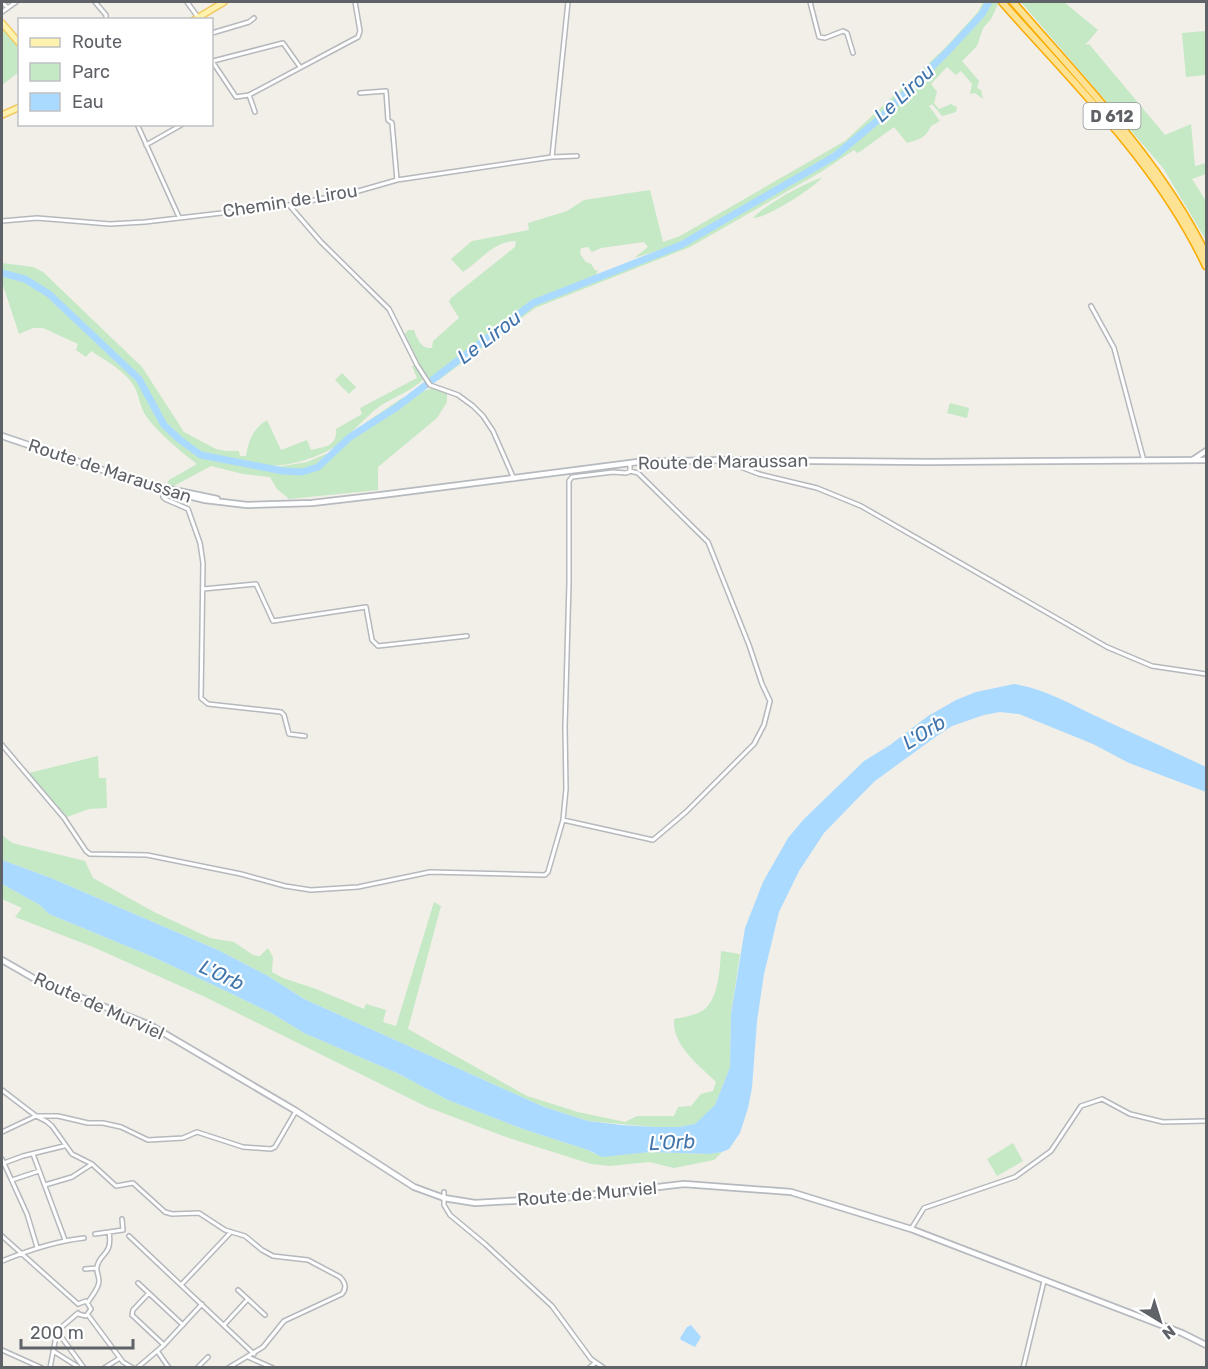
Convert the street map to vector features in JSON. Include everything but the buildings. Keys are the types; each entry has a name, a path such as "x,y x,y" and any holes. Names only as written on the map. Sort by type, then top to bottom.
{"highway":[{"name":"D 612","path":"1002,2 1149,170 1179,214 1206,266"},
{"name":"D 612","path":"1013,2 1143,154 1181,208 1206,254"}],"main road":[{"path":"199,18 224,2"},
{"path":"2,23 18,42"},
{"path":"2,115 18,108"},
{"name":"Route de Maraussan","path":"2,435 165,489 255,505 312,502 630,463 723,460 1206,460"},
{"path":"1194,459 1206,451"},
{"name":"Route de Murviel","path":"2,960 35,979 150,1025 296,1111 414,1188 444,1198 475,1203 563,1198 697,1184 791,1192 911,1229 1182,1333 1206,1345"}],"street":[{"path":"2,2 8,8"},
{"path":"2,12 16,2"},
{"path":"95,2 106,18"},
{"path":"187,2 196,18"},
{"path":"213,62 236,97 249,95 358,37 360,31 355,2"},
{"path":"552,157 568,2"},
{"path":"810,2 819,36 825,38 843,31 847,33 853,53"},
{"path":"213,33 249,22 254,18"},
{"path":"213,61 283,43 300,67"},
{"path":"360,93 386,91 388,120 392,123 397,180"},
{"path":"249,95 255,112"},
{"path":"138,126 179,217"},
{"path":"146,145 179,126"},
{"name":"Chemin de Lirou","path":"2,221 37,218 110,224 289,205 334,197 397,180 552,157 577,156"},
{"path":"289,205 321,242 389,309 430,385 458,395 483,416 493,431 514,479"},
{"path":"1091,306 1114,348 1144,460"},
{"path":"723,460 759,474 817,488 861,506 1107,647 1152,666 1206,674"},
{"path":"630,463 631,471"},
{"path":"2,745 64,818 90,854 147,855 241,874 298,889 358,887 430,872 545,875 548,872 563,820 566,789 569,481 572,477 631,471 638,473 708,542 770,701 764,725 754,744 686,812 653,840 648,841 563,820"},
{"path":"165,489 165,498 188,509 200,543 203,589 201,698 208,704 280,712 284,715 289,734 305,736"},
{"path":"203,589 256,585 273,621 366,608 372,640 378,646 467,636"},
{"path":"2,1090 52,1126 64,1146 76,1157 92,1164 116,1186 133,1183 165,1212 199,1213 231,1232 245,1236 273,1256 308,1260 340,1277 345,1285 342,1294 284,1321 263,1347 228,1368"},
{"path":"911,1229 924,1208 1015,1177 1051,1151 1081,1106 1102,1099 1130,1114 1163,1122 1206,1121"},
{"path":"2,1132 36,1116 58,1116 121,1127 148,1140 183,1138 198,1132 243,1148 272,1149 296,1111"},
{"path":"4,1163 64,1146"},
{"path":"33,1154 65,1240"},
{"path":"2,1159 27,1215 37,1247"},
{"path":"45,1185 72,1177 92,1164"},
{"path":"11,1180 39,1172"},
{"path":"444,1192 446,1210 450,1215 552,1306 595,1363 604,1368"},
{"path":"95,1234 123,1230 122,1219"},
{"path":"88,1302 99,1283 97,1268 111,1243 109,1232"},
{"path":"181,1285 231,1232"},
{"path":"2,1236 78,1304"},
{"path":"129,1236 254,1353"},
{"path":"2,1262 37,1247 84,1238"},
{"path":"85,1269 97,1268"},
{"path":"1023,1368 1045,1280"},
{"path":"138,1283 183,1325"},
{"path":"238,1290 265,1315"},
{"path":"149,1293 133,1310 132,1315 164,1345"},
{"path":"224,1325 248,1299"},
{"path":"88,1302 92,1309 88,1315 81,1316 76,1308 78,1304 88,1302"},
{"path":"88,1315 125,1364 135,1368 158,1351 202,1305"},
{"path":"50,1368 57,1331 78,1313"},
{"path":"57,1331 82,1368"},
{"path":"2,1350 42,1368"},
{"path":"52,1351 82,1368"},
{"path":"158,1351 169,1368"},
{"path":"197,1368 208,1357"},
{"path":"248,1357 273,1368"},
{"path":"104,1368 120,1358"},
{"path":"590,1368 595,1363"}],"green space":[{"path":"983,2 987,2 981,14 945,53 876,119 829,159 681,243 634,258 648,247 644,242 601,248 592,252 588,247 581,248 580,254 598,271 596,275 532,301 433,377 429,378 422,369 405,334 408,330 414,330 422,345 432,348 433,341 459,318 449,302 451,298 515,247 516,241 494,248 463,272 451,259 472,241 529,230 528,223 567,211 584,200 650,190 663,242 680,236 845,141 944,49 978,12"},
{"path":"991,2 998,4 991,19 983,28 977,46 962,61 979,81 977,88 981,90 983,99 975,93 970,94 972,84 961,71 956,75 947,67 931,84 937,92 934,103 939,109 951,104 957,107 956,112 942,116 932,104 929,106 940,121 931,126 922,138 907,143 894,127 861,151 857,153 854,150 821,172 690,247 535,308 439,380 435,379 534,304 627,264 683,244 831,161 879,121 951,51 983,15"},
{"path":"1021,2 1064,2 1098,30 1085,45 1089,44 1165,135 1191,124 1195,166 1206,163 1206,174 1192,179 1206,201 1206,240 1163,168"},
{"path":"2,27 18,47 18,73 2,85"},
{"path":"1206,31 1206,75 1186,77 1182,33"},
{"path":"822,178 788,202 753,218 785,195"},
{"path":"2,263 33,267 43,272 142,367 184,432 216,449 239,451 240,456 246,456 252,435 267,420 281,450 307,440 311,450 330,445 335,439 336,429 362,414 360,408 417,378 412,366 416,365 424,379 380,406 332,449 314,457 269,466 204,456 203,458 266,469 307,462 340,448 365,423 402,398 433,388 447,393 447,402 437,418 378,467 378,490 289,499 277,489 270,477 243,474 211,466 172,487 167,483 169,480 197,464 149,420 134,386 114,366 91,351 86,357 76,350 78,344 43,328 33,328 19,334 2,282"},
{"path":"342,373 356,387 349,394 335,380"},
{"path":"950,403 969,408 967,418 947,413"},
{"path":"98,756 99,778 106,778 107,808 89,809 67,817 29,773"},
{"path":"2,835 12,843 85,861 93,878 154,912 210,938 234,942 253,955 260,956 268,948 273,957 272,972 364,1009 366,1004 386,1010 383,1022 396,1026 434,902 441,906 408,1029 527,1096 578,1112 625,1122 637,1116 674,1116 678,1107 691,1106 701,1094 713,1091 716,1082 682,1046 677,1038 674,1019 699,1012 710,1003 718,981 721,951 740,954 731,1014 730,1067 715,1105 695,1124 655,1127 588,1121 544,1107 304,999 268,976 218,950 51,878 2,860"},
{"path":"2,884 40,905 49,914 153,957 224,990 273,1014 304,1033 397,1073 448,1100 523,1129 595,1154 650,1152 710,1154 722,1152 714,1160 674,1168 649,1162 610,1166 591,1164 506,1137 427,1107 203,996 93,947 15,917 22,908 2,899"},
{"path":"1013,1143 1023,1161 997,1176 987,1159"}],"water":[{"name":"L'Orb","path":"1014,684 1058,698 1206,767 1206,792 1129,763 1093,744 1019,714 1000,712 952,726 875,781 824,833 799,871 779,912 764,974 748,1108 740,1133 729,1149 722,1152 710,1154 650,1152 602,1157 588,1150 523,1129 448,1100 397,1073 304,1033 273,1014 224,990 153,957 49,914 40,905 2,884 2,860 51,878 218,950 268,976 304,999 544,1107 588,1121 622,1125 679,1127 695,1124 715,1105 730,1067 731,1014 745,928 763,882 788,838 804,819 864,761 890,745 928,716 976,692"},
{"path":"691,1325 701,1337 695,1347 680,1338"}],"waterway":[{"name":"Le Lirou","path":"2,273 25,279 49,294 139,379 164,425 201,455 283,471 302,472 318,467 350,437 397,407 533,303 681,245 835,156 878,120 946,53 982,14 989,2"}]}
